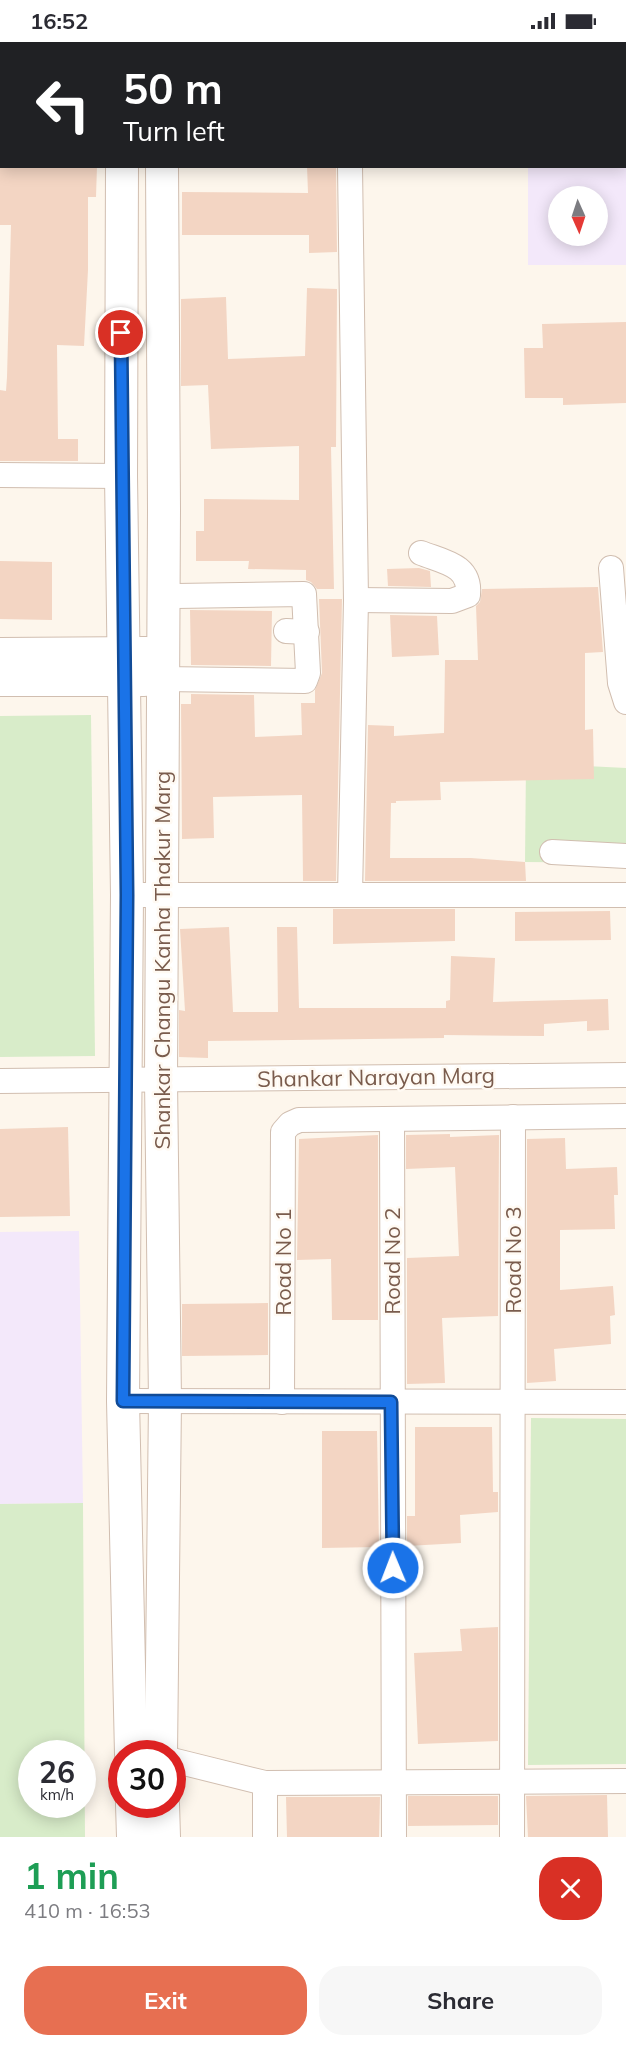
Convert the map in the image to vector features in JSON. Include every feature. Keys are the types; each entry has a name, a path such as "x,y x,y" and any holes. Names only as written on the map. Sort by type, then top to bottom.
{"street":[{"name":"Shankar Changu Kanha Thakur Marg","path":"122,168 121,476 127,895 123,1401 131,1740"},
{"name":"Shankar Changu Kanha Thakur Marg","path":"161,1740 165,1401 161,1080 165,510 162,168"},
{"path":"350,168 356,600 350,895"},
{"path":"0,475 121,476"},
{"path":"122,511 165,510"},
{"path":"356,600 452,601 468,595 468,579 463,570 421,552"},
{"path":"611,568 620,683 626,702"},
{"path":"0,680 125,667 163,666 305,681 308,673 297,632 304,594 244,605 176,596 163,600"},
{"path":"0,654 125,667"},
{"path":"552,852 626,856"},
{"path":"127,895 626,895"},
{"name":"Shankar Narayan Marg","path":"0,1081 626,1075"},
{"path":"392,1119 626,1116"},
{"name":"Road No 3","path":"512,1837 513,1118"},
{"name":"Road No 1","path":"282,1402 283,1132 290,1124 299,1120 392,1119"},
{"name":"Road No 2","path":"392,1119 394,1837"},
{"path":"123,1401 626,1402"},
{"path":"186,1763 265,1783 626,1781"},
{"path":"265,1783 265,1837"},
{"path":"132,1818 132,1837"},
{"path":"163,1818 164,1837"}],"shaded area":[{"path":"528,168 626,168 626,265 528,265"},
{"path":"79,1231 83,1503 0,1504 0,1232"}],"green space":[{"path":"91,715 95,1056 0,1057 0,716"},
{"path":"526,763 626,768 626,863 525,862"},
{"path":"531,1418 626,1419 626,1764 528,1765"},
{"path":"83,1503 84,1740 18,1740 18,1818 85,1818 85,1837 0,1837 0,1504"}],"building":[{"path":"0,168 97,168 96,197 88,197 88,270 84,346 57,345 58,439 78,439 78,461 0,461 0,390 6,391 7,377 11,225 0,225"},
{"path":"307,168 336,168 337,252 309,253 309,235 182,235 182,192 308,193"},
{"path":"307,288 337,289 336,447 331,447 334,589 317,589 306,580 306,570 248,569 249,561 196,561 196,531 204,531 204,499 299,500 299,446 211,449 208,385 181,386 181,299 226,297 228,359 305,356"},
{"path":"626,322 626,403 563,405 563,398 525,398 524,348 543,348 542,324"},
{"path":"0,561 52,562 52,620 0,619"},
{"path":"419,568 430,571 431,587 388,586 387,569"},
{"path":"598,587 603,652 585,653 585,730 593,729 594,779 440,782 441,800 391,803 390,858 471,858 525,862 526,881 365,881 368,725 394,726 394,736 444,733 445,660 478,660 476,606 480,602 482,589"},
{"path":"319,599 342,599 336,881 303,881 302,795 213,797 214,838 182,839 181,704 191,704 191,694 254,695 255,737 302,735 301,703 315,703 315,690 322,673"},
{"path":"190,610 272,611 271,666 191,665"},
{"path":"390,615 437,616 439,655 392,657"},
{"path":"333,909 455,909 455,941 333,944"},
{"path":"610,911 611,940 515,941 515,912"},
{"path":"229,927 233,1012 278,1012 277,927 297,927 299,1008 446,1008 446,1001 450,1000 451,956 495,958 493,1002 608,999 609,1030 587,1031 587,1021 544,1024 544,1036 444,1035 444,1038 208,1041 208,1058 179,1057 179,1010 185,1011 180,929"},
{"path":"68,1127 70,1216 0,1217 0,1129"},
{"path":"450,1134 450,1137 499,1135 498,1316 442,1318 445,1383 407,1384 407,1258 459,1256 455,1167 406,1169 406,1135"},
{"path":"378,1135 378,1320 332,1320 331,1259 297,1260 299,1139"},
{"path":"565,1138 566,1169 617,1167 618,1195 614,1195 615,1229 560,1230 560,1290 613,1286 615,1315 610,1316 611,1344 554,1349 556,1381 527,1383 527,1139"},
{"path":"268,1303 268,1355 182,1356 182,1304"},
{"path":"415,1427 492,1427 493,1492 498,1492 498,1512 460,1515 461,1543 407,1546 407,1516 415,1516"},
{"path":"322,1431 377,1431 379,1547 322,1548"},
{"path":"498,1627 498,1741 418,1744 414,1653 462,1651 460,1629"},
{"path":"607,1795 608,1837 528,1837 526,1796"},
{"path":"408,1796 498,1796 498,1825 408,1826"},
{"path":"286,1797 380,1797 379,1837 287,1837"}],"route":[{"path":"121,333 127,895 123,1401 391,1402 393,1568"}]}
